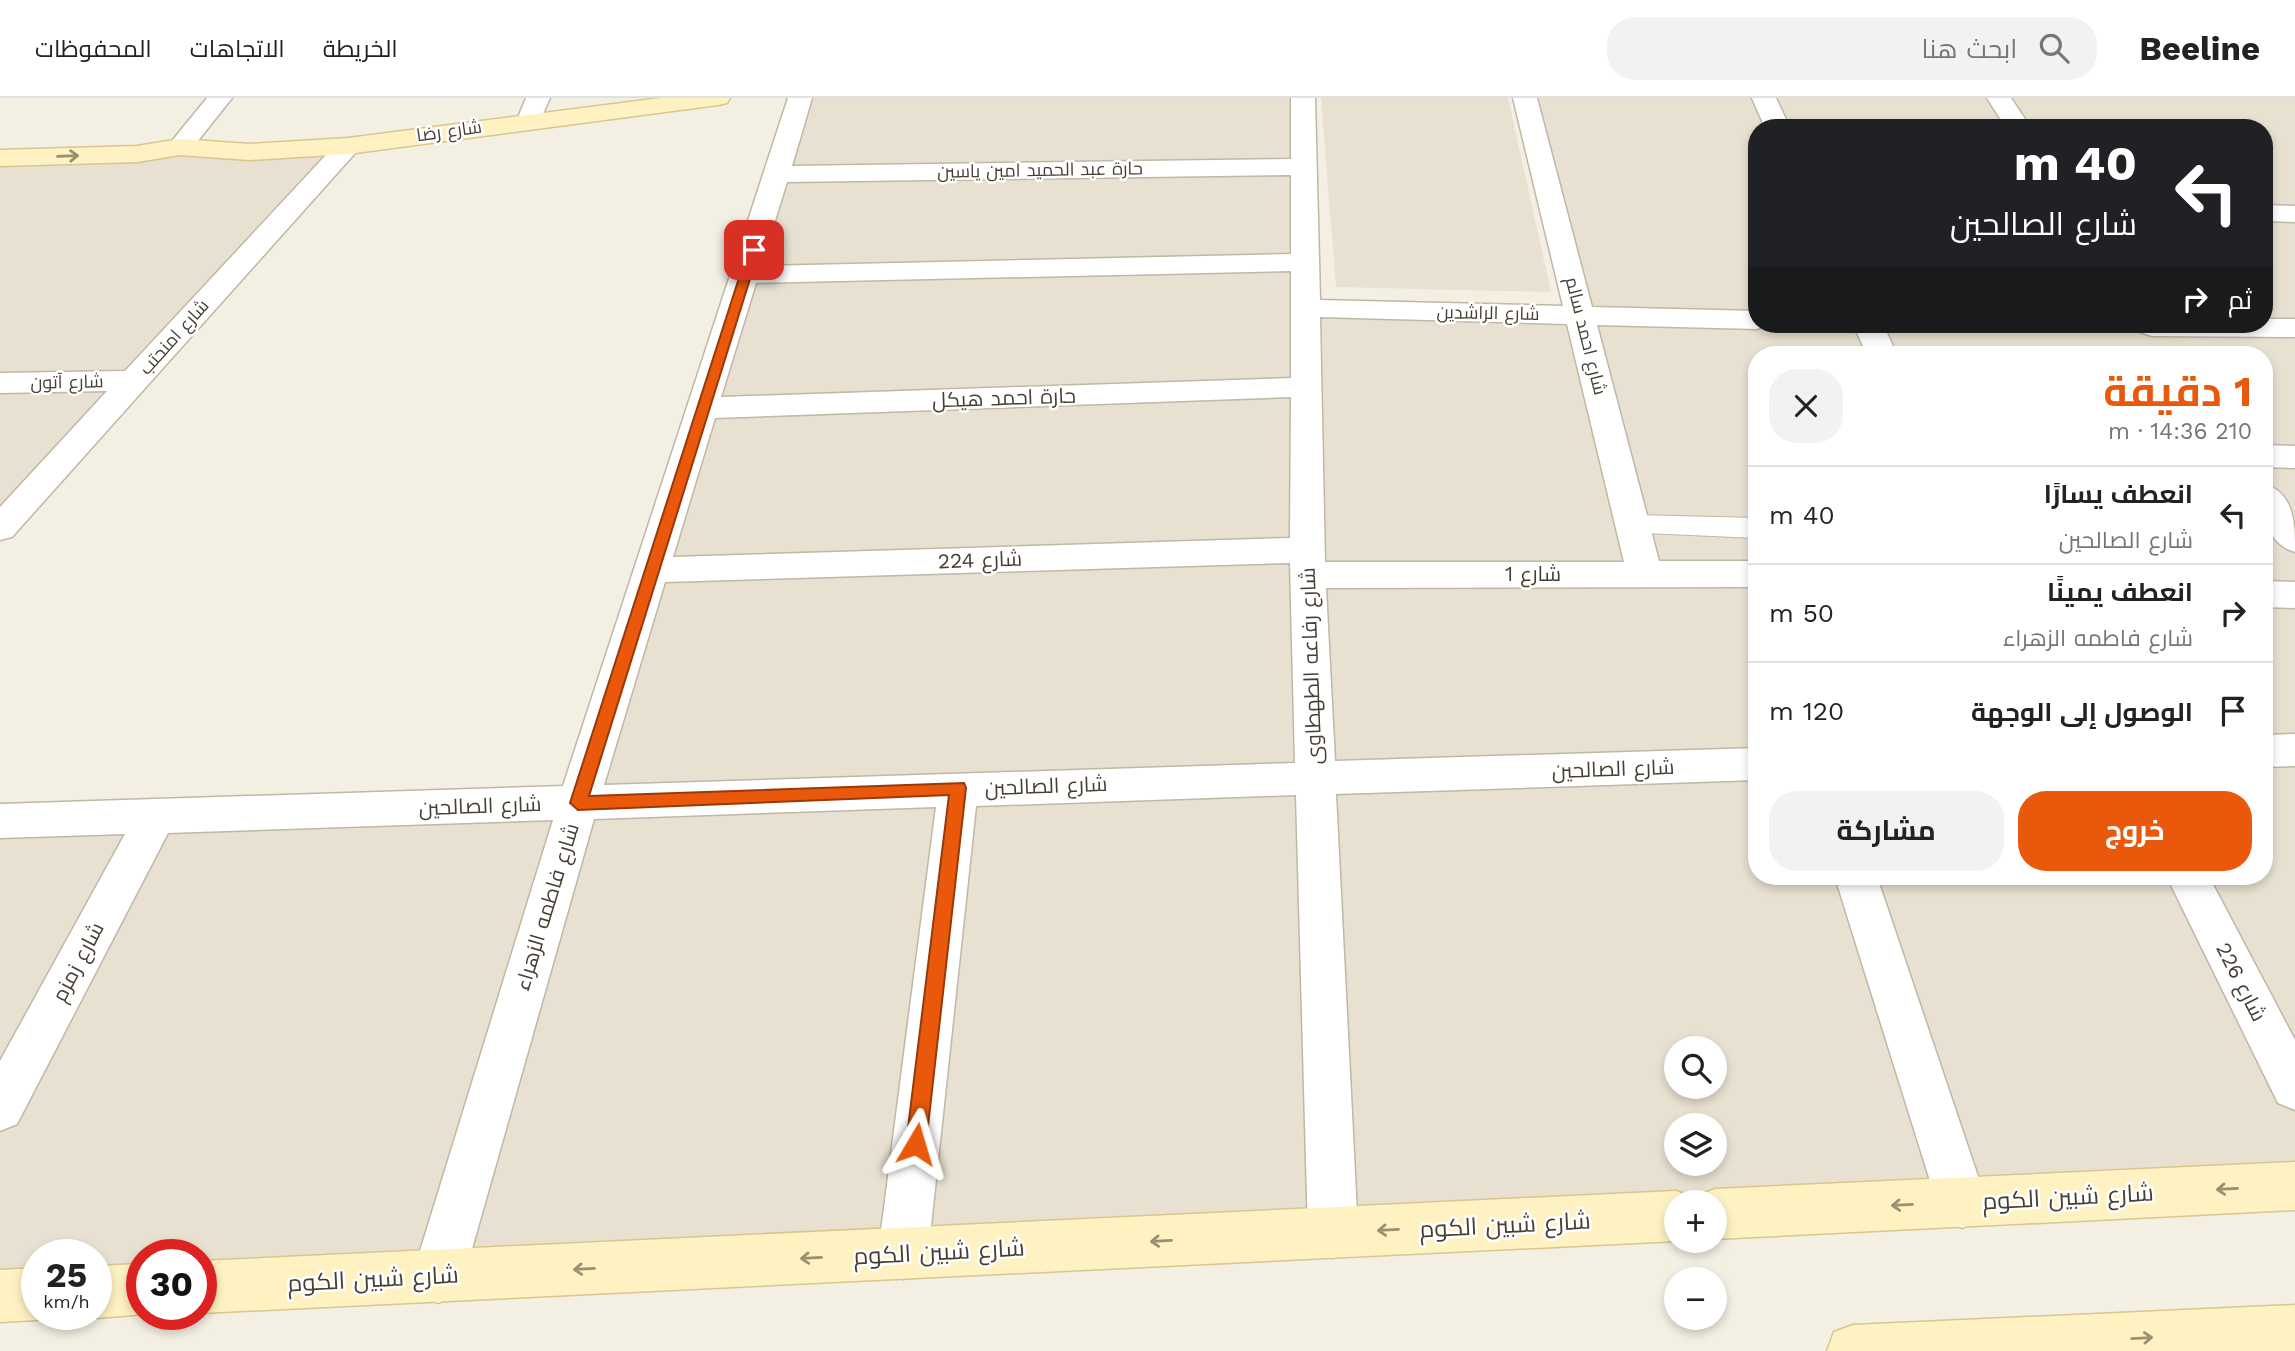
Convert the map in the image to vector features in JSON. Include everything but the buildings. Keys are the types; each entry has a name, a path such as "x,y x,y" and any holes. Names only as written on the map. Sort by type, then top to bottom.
{"street":[{"path":"180,147 220,98"},
{"name":"شارع رضا","path":"0,158 137,154 180,147 249,152 348,146 533,109 718,98"},
{"name":"شارع فاطمه الزهراء","path":"438,1277 578,803 800,98"},
{"name":"شارع رفاعه الطهطاوى","path":"1303,98 1308,563 1333,1233"},
{"name":"شارع احمد سالم","path":"1525,98 1645,574"},
{"path":"1764,98 1774,119"},
{"path":"1999,98 2013,119"},
{"name":"شارع رضا","path":"0,135 155,133 170,138 180,147"},
{"name":"شارع امنحتب","path":"0,528 348,146"},
{"name":"حارة عبد الحميد امين ياسين","path":"777,174 1303,167"},
{"path":"2273,213 2295,214"},
{"path":"746,275 1304,262"},
{"name":"شارع الراشدين","path":"1304,308 1748,320"},
{"path":"2273,328 2295,328"},
{"name":"شارع آتون","path":"0,383 134,381"},
{"name":"حارة احمد هيكل","path":"702,408 1305,387"},
{"path":"2273,456 2295,457"},
{"path":"2273,508 2295,540"},
{"name":"شارع 224","path":"652,570 1308,563"},
{"name":"شارع 1","path":"1308,563 1645,574 1748,574"},
{"path":"2273,594 2295,595"},
{"path":"2273,751 2295,750"},
{"name":"شارع الصالحين","path":"0,821 1748,764"},
{"path":"903,1254 958,788"},
{"name":"شارع زمزم","path":"0,1108 156,816"},
{"path":"1859,885 1962,1203"},
{"name":"شارع 226","path":"2192,885 2295,1087"},
{"name":"شارع شبين الكوم","path":"1727,1213 2295,1186"},
{"name":"شارع شبين الكوم","path":"217,1286 1664,1217"},
{"path":"0,1296 21,1295"},
{"path":"1853,1351 2295,1331"}],"lane":[{"path":"1633,525 1748,528"}],"shaded area":[{"path":"802,98 1302,98 1304,309 1581,316 1526,98 2295,98 2295,1191 1727,1201 1727,1190 1664,1190 1664,1220 440,1274"},
{"path":"1321,98 1508,98 1551,292 1336,287"},
{"path":"344,147 0,526 0,159"},
{"path":"577,803 437,1276 217,1285 217,1239 126,1239 126,1290 112,1290 112,1239 21,1239 21,1294 0,1295 0,823"}],"route":[{"path":"754,250 578,803 958,788 916,1144"}]}
